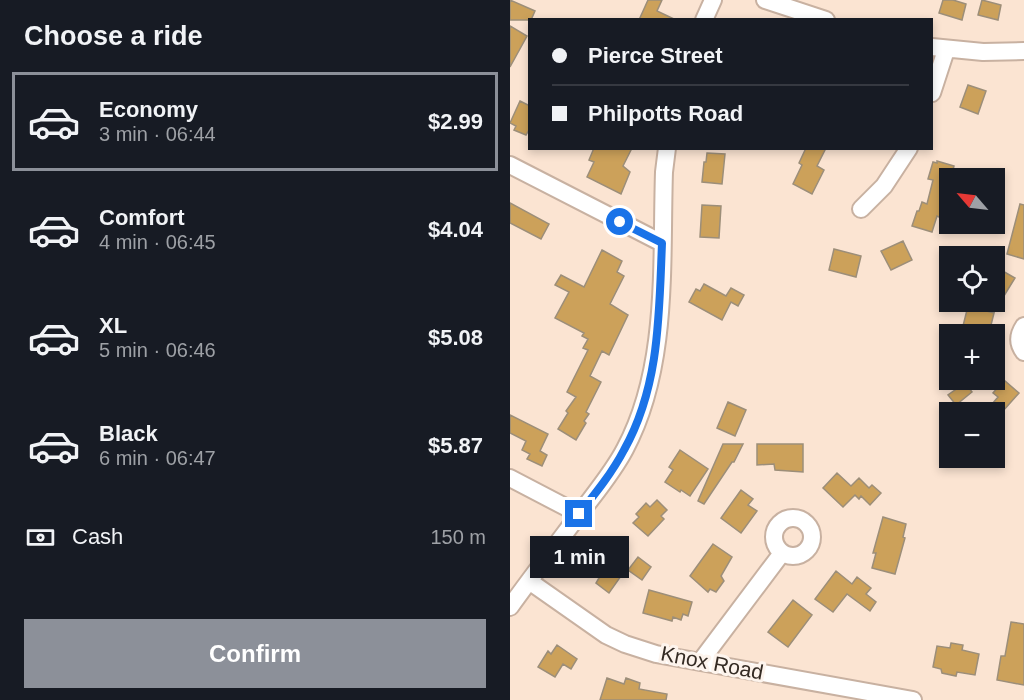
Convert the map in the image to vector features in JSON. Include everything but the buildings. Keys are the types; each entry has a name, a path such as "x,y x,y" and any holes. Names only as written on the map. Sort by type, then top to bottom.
{"street":[{"path":"705,18 713,0"},
{"path":"765,0 820,18"},
{"path":"933,87 939,48 1024,51"},
{"path":"510,607 625,450 646,398 654,366 659,328 667,150"},
{"path":"861,209 884,186 908,150"},
{"path":"510,165 662,243"},
{"path":"1024,326 1019,342 1024,352"},
{"path":"510,478 579,514"},
{"path":"700,662 782,553"},
{"name":"Knox Road","path":"529,581 592,626 616,639 656,654 913,700"}],"route":[{"path":"579,514 625,450 646,398 654,366 659,328 662,243 620,222"}]}
